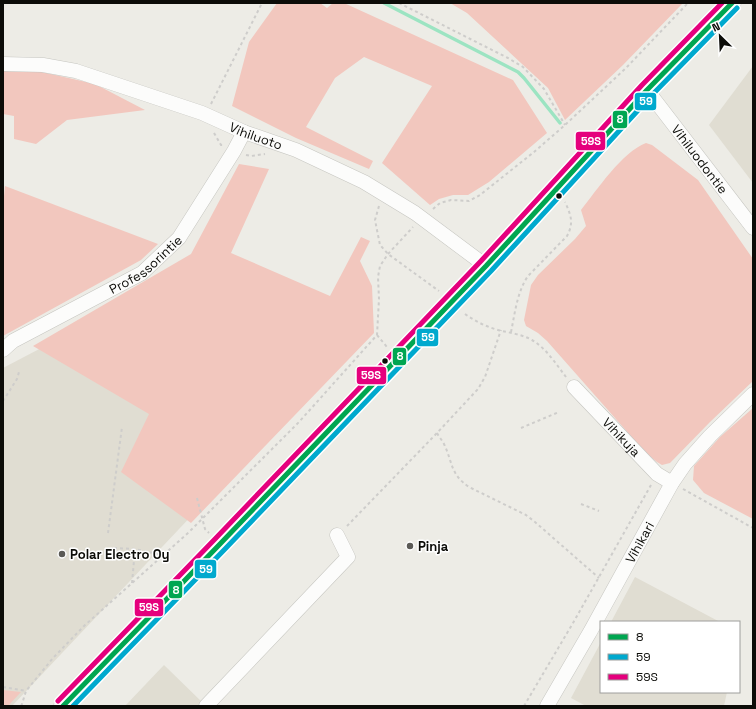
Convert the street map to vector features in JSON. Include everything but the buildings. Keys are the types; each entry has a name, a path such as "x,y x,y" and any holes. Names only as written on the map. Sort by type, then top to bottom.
{"main road":[{"path":"63,706 486,266 647,90 732,3"}],"street":[{"name":"Vihiluoto","path":"3,64 43,65 76,71 202,113 244,132 296,150 364,182 415,213 486,266"},
{"name":"Vihiluodontie","path":"647,90 753,228"},
{"name":"Professorintie","path":"3,350 13,341 142,274 179,238 234,151 244,132"},
{"name":"Vihikuja","path":"574,387 657,474 672,483"},
{"name":"Vihikari","path":"547,706 590,632 672,483 685,464 710,436 753,394"},
{"path":"206,706 348,557 337,536"}],"path":[{"path":"211,104 262,3"},
{"path":"399,3 523,67 544,89 565,125"},
{"path":"21,706 26,691 53,658 85,625 202,519 299,422 377,335 379,306 378,277 380,266 388,254 415,225 440,203 452,200 469,201 480,195 534,152 626,68 688,3"},
{"path":"211,129 222,145 234,151 251,156 269,153"},
{"path":"511,332 520,293 528,276 567,236 570,230 570,214 564,201 554,191"},
{"path":"379,205 375,220 380,245 388,254 439,291"},
{"path":"465,314 473,320 526,337 539,345 574,387"},
{"path":"337,536 478,389 485,377 501,330"},
{"path":"3,401 17,379 19,372"},
{"path":"521,428 559,412"},
{"path":"108,533 122,427"},
{"path":"437,433 444,444 456,476 462,482 469,487 526,515 599,578"},
{"path":"524,706 599,578 657,474"},
{"path":"672,483 753,528"},
{"path":"197,498 205,528 220,544"},
{"path":"581,504 599,511"},
{"path":"114,548 135,549 162,556"},
{"path":"132,583 135,549"},
{"path":"3,687 26,691"}],"shaded area":[{"path":"277,3 320,3 327,8 333,3 344,3 513,80 547,133 489,182 468,195 453,195 439,199 430,205 382,163 432,86 364,57 335,78 306,127 373,161 369,169 296,138 232,106 249,42"},
{"path":"450,3 683,3 623,65 565,120 548,88 467,13"},
{"path":"753,66 753,183 709,125"},
{"path":"3,71 42,72 95,84 145,110 67,120 36,144 14,139 14,116 3,114"},
{"path":"646,143 652,145 698,180 753,259 753,381 670,463 662,465 645,452 547,341 538,333 526,326 524,320 531,285 538,275 575,239 586,226 581,210 610,172 628,154"},
{"path":"239,164 269,169 231,253 330,296 361,237 370,241 360,261 372,286 374,333 191,523 121,472 149,414 33,346 191,254"},
{"path":"5,186 158,244 141,260 3,336 3,206"},
{"path":"66,335 172,380 196,511 12,706 3,706 3,368"},
{"path":"753,408 753,519 704,493 693,480 694,466 720,437"},
{"path":"635,577 718,621 612,621"},
{"path":"600,644 600,693 727,693 724,706 586,706 571,698"},
{"path":"164,665 206,706 125,706"},
{"path":"3,690 21,692 8,706 3,706"}],"waterway":[{"path":"384,3 518,72 560,123"}],"transit line":[{"name":"59S","path":"58,701 481,261 642,85 722,3"},
{"name":"8","path":"63,706 486,266 647,90 732,3"},
{"name":"59","path":"73,706 491,271 652,95 737,8"}],"place":[{"name":"Pinja","path":"410,546"},
{"name":"Polar Electro Oy","path":"62,554"}]}
